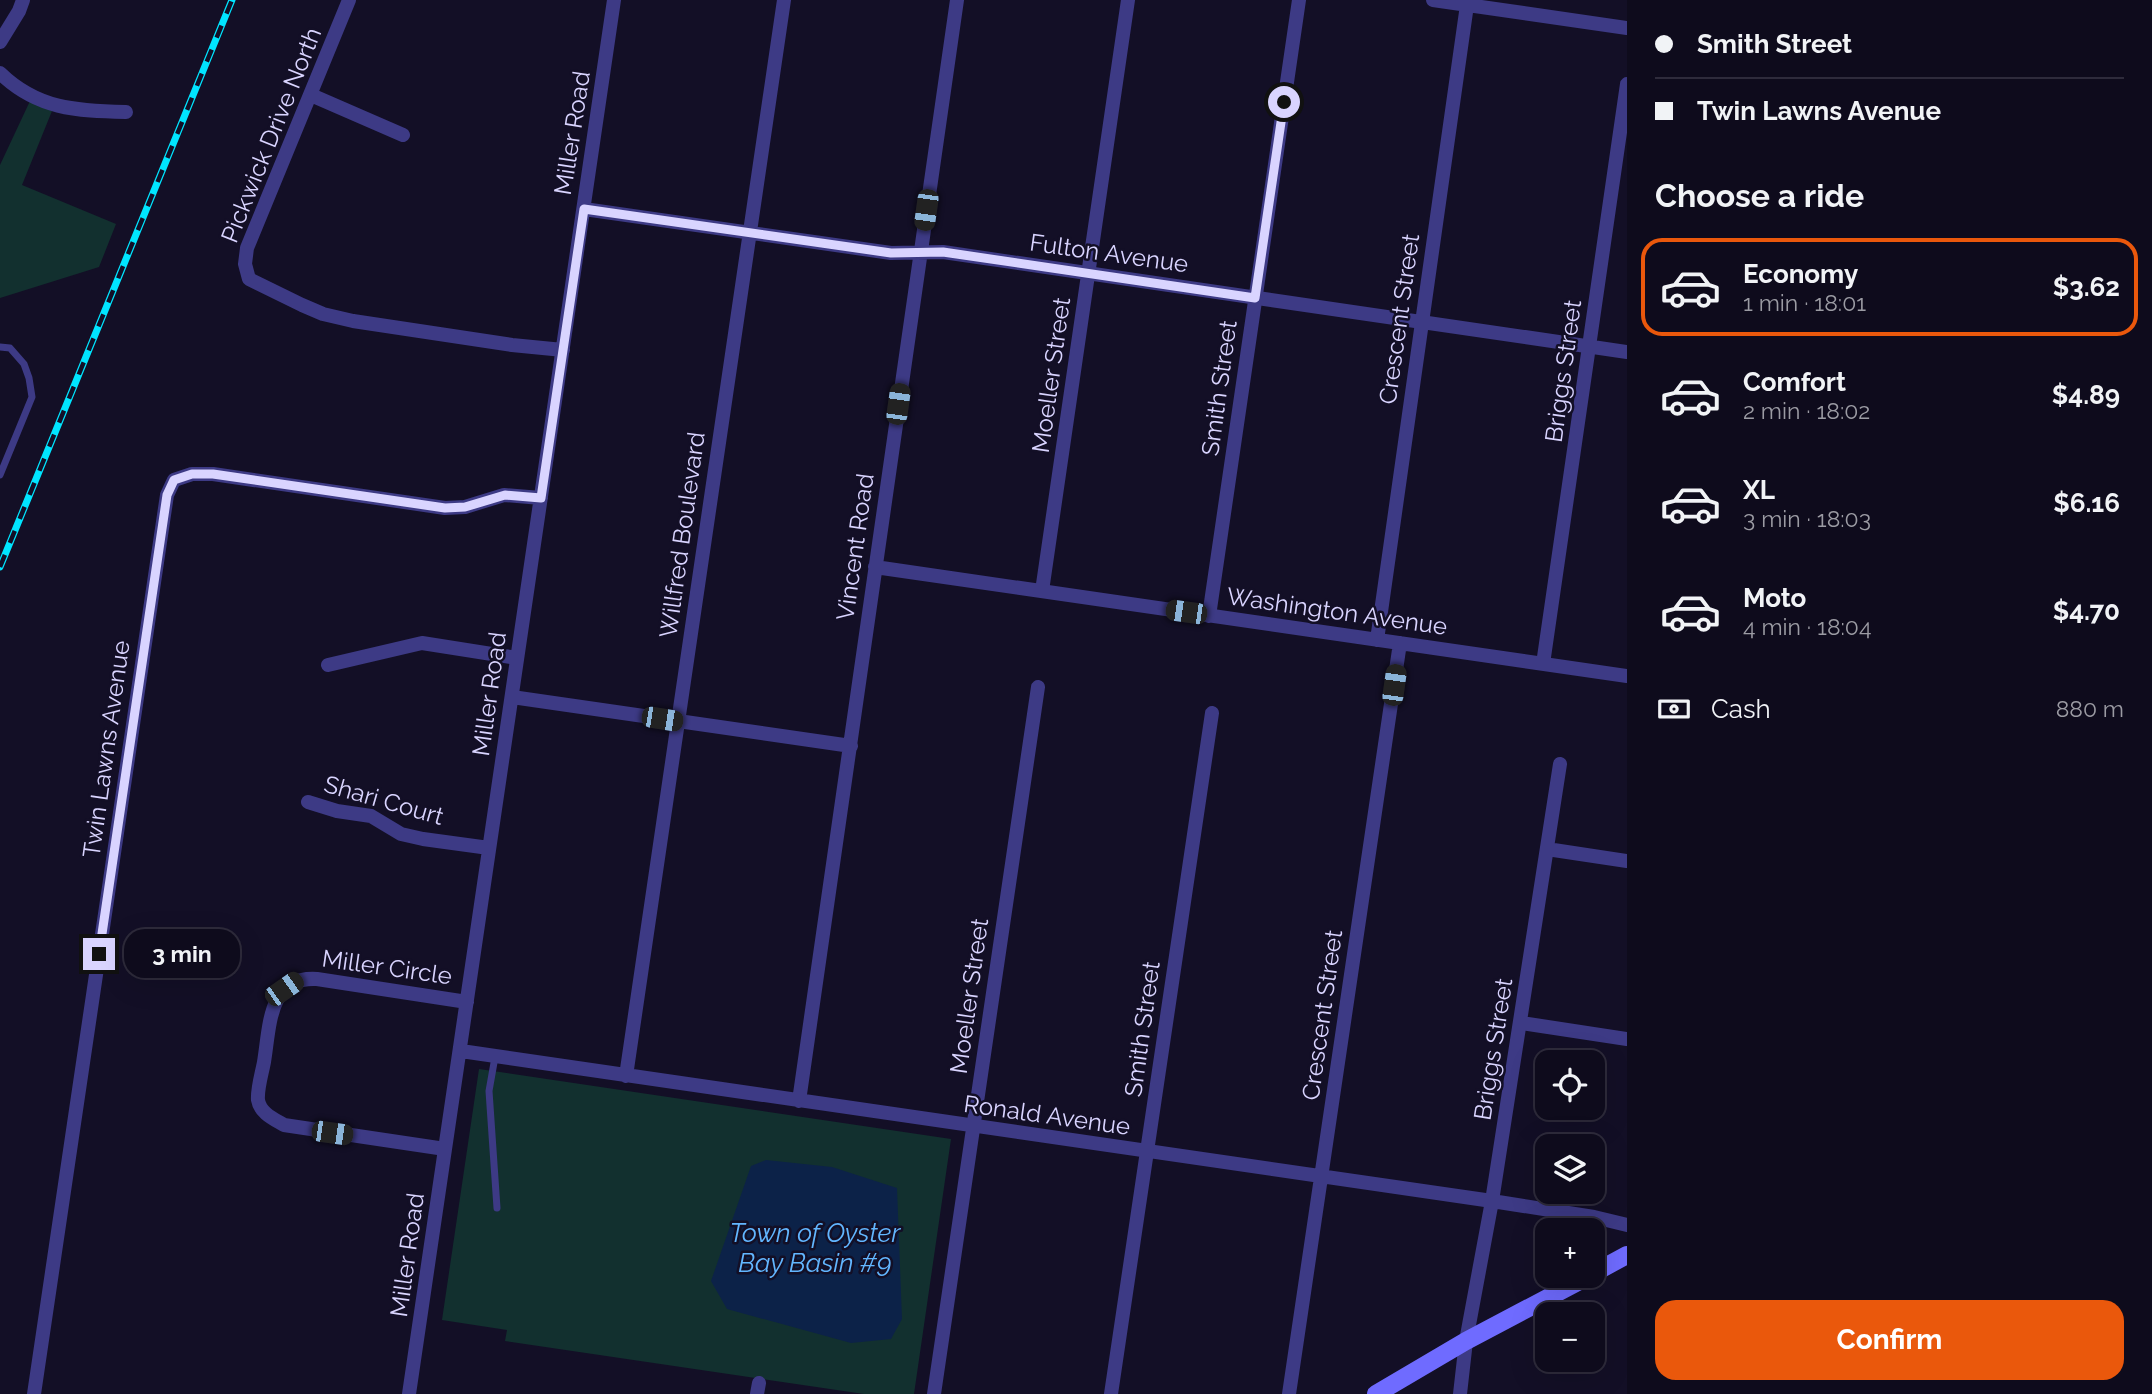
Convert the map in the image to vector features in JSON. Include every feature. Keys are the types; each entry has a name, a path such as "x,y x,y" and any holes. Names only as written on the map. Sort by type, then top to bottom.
{"main road":[{"path":"1605,1267 1627,1255"},
{"path":"1376,1394 1466,1341 1566,1288"}],"street":[{"path":"0,42 23,0"},
{"name":"Pickwick Drive North","path":"349,0 247,248 245,264 249,279 323,314 353,321 563,350"},
{"name":"Miller Road","path":"409,1394 614,0"},
{"name":"Willfred Boulevard","path":"626,1076 784,0"},
{"name":"Vincent Road","path":"799,1101 957,0"},
{"name":"Moeller Street","path":"1042,591 1128,0"},
{"name":"Smith Street","path":"1209,616 1299,0"},
{"path":"1433,0 1627,28"},
{"name":"Crescent Street","path":"1377,640 1467,5"},
{"path":"0,73 26,94 47,103 79,111 126,112"},
{"name":"Briggs Street","path":"1543,664 1627,84"},
{"path":"311,95 403,135"},
{"name":"Fulton Avenue","path":"584,209 891,253 943,252 1627,352"},
{"name":"Twin Lawns Avenue","path":"34,1394 165,505 174,480 192,474 213,474 445,508 465,507 505,495 541,498"},
{"name":"Washington Avenue","path":"875,567 1627,676"},
{"path":"328,665 422,643 517,658"},
{"name":"Crescent Street","path":"1289,1394 1400,643"},
{"name":"Moeller Street","path":"934,1394 1038,687"},
{"path":"512,697 851,746"},
{"name":"Smith Street","path":"1111,1394 1212,713"},
{"name":"Briggs Street","path":"1460,1394 1466,1341 1521,1023 1560,764"},
{"name":"Shari Court","path":"308,802 337,811 371,816 401,834 489,848"},
{"path":"1547,849 1627,861"},
{"name":"Miller Circle","path":"445,1149 284,1125 267,1116 258,1101 273,1006 284,989 297,980 317,979 467,1002"},
{"path":"1521,1023 1627,1039"},
{"name":"Ronald Avenue","path":"461,1051 1492,1201 1594,1217 1627,1225"}],"lane":[{"path":"0,347 10,348 24,364 32,397 0,475"},
{"path":"495,1057 489,1091 497,1208"}],"green space":[{"path":"30,101 52,111 22,185 116,224 99,267 0,298 0,165"},
{"path":"479,1069 951,1139 914,1394 864,1394 505,1341 507,1330 442,1320"}],"water":[{"name":"Town of Oyster Bay Basin #9","path":"766,1160 832,1167 897,1188 902,1319 891,1339 851,1343 727,1309 711,1281 751,1166"}],"railway":[{"path":"0,567 232,0"}],"route":[{"path":"99,954 167,495 174,480 192,474 213,474 445,508 465,507 505,495 541,498 584,209 891,253 943,252 1255,298 1284,102"}]}
